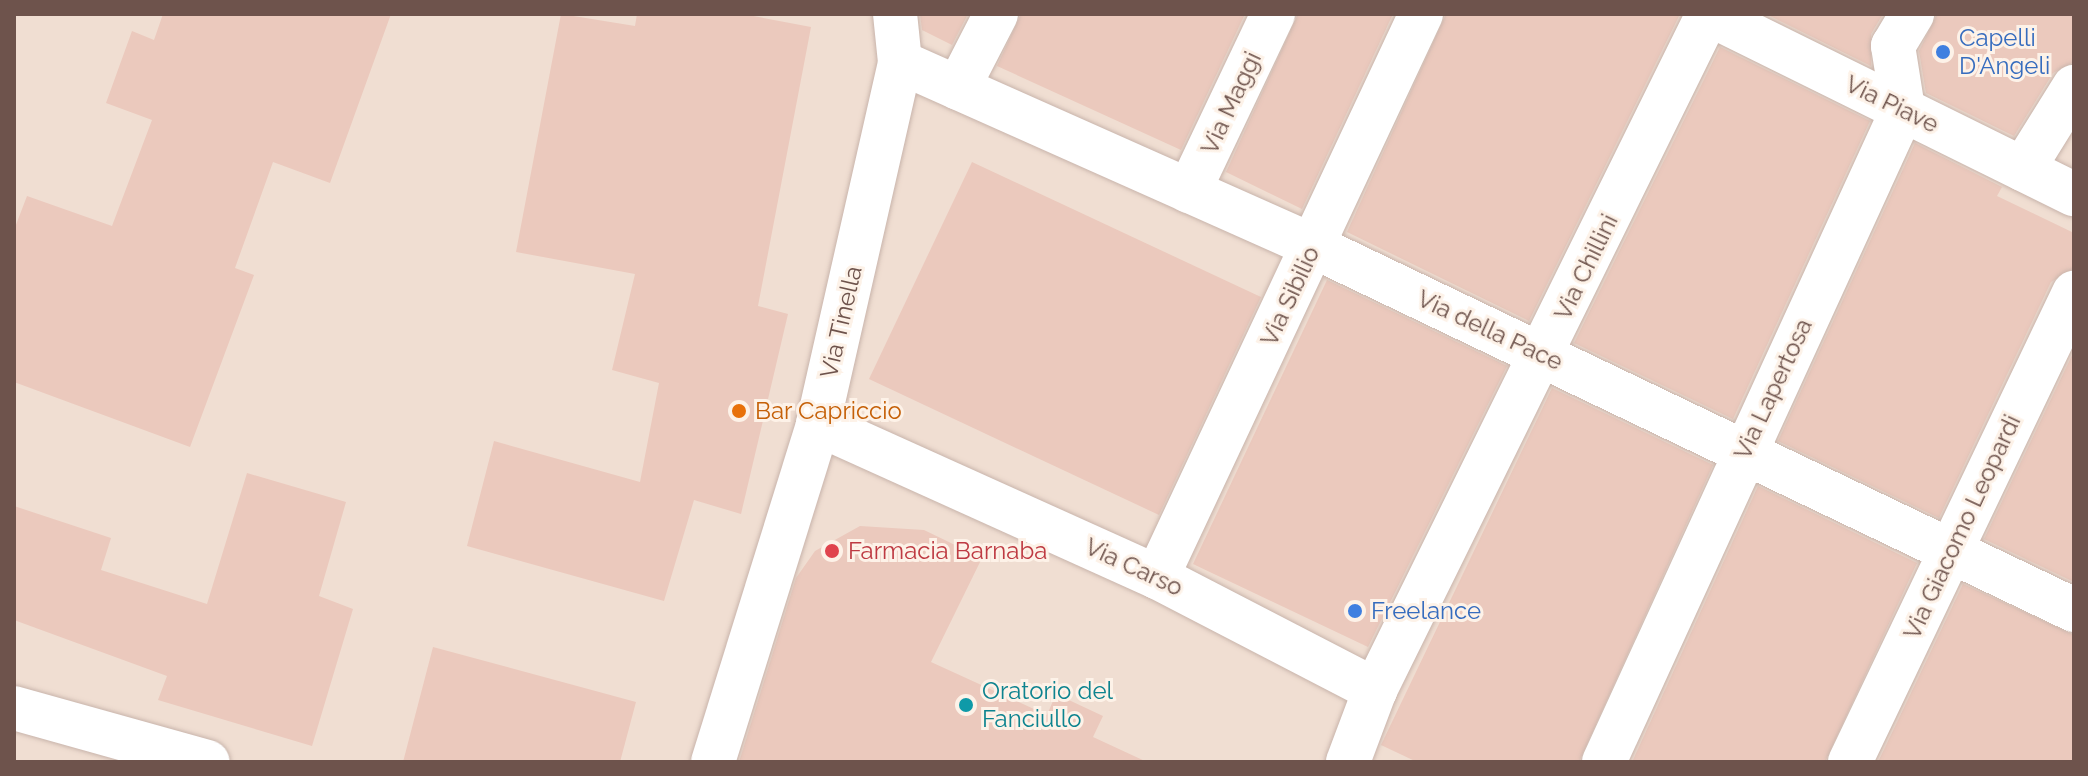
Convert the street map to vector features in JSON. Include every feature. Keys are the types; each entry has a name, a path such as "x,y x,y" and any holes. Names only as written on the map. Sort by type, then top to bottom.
{"street":[{"name":"Via Tinella","path":"713,762 818,424 900,62 895,14"},
{"path":"958,88 996,14"},
{"name":"Via Maggi","path":"1189,191 1273,14"},
{"name":"Via Sibilio","path":"1157,577 1421,14"},
{"name":"Via Piave","path":"1709,14 2074,194"},
{"name":"Via Chillini","path":"1375,690 1709,14"},
{"path":"1903,109 1893,46 1912,14"},
{"name":"Via della Pace","path":"900,62 1313,246 2074,610"},
{"path":"2023,169 2074,87"},
{"name":"Via Lapertosa","path":"1604,762 1903,109"},
{"name":"Via Giacomo Leopardi","path":"1850,762 2074,293"},
{"name":"Via Carso","path":"818,424 1157,577 1375,690"},
{"path":"1348,762 1375,690"},
{"path":"14,708 102,748 208,762"}],"shaded area":[{"path":"14,14 2074,14 2074,762 14,762"}],"building":[{"path":"163,14 391,14 330,183 273,162 235,268 254,275 190,447 14,382 14,230 27,196 112,226 152,120 106,103 132,31 154,40"},
{"path":"561,14 635,26 637,14 743,14 811,27 758,306 788,314 741,514 694,500 664,601 467,546 494,441 640,482 659,383 612,370 635,274 516,252"},
{"path":"920,14 968,14 952,45 922,30"},
{"path":"1021,14 1245,14 1181,150 997,66"},
{"path":"1298,14 1393,14 1302,209 1226,172"},
{"path":"1446,14 1680,14 1529,321 1347,232"},
{"path":"1766,14 1883,14 1871,34 1871,66"},
{"path":"1937,14 2074,14 2074,62 2053,73 2014,136 1926,93 1919,51"},
{"path":"1720,47 1870,121 1733,419 1574,343"},
{"path":"1915,143 2002,187 1997,196 2074,233 2074,268 2051,282 1939,518 1778,441"},
{"path":"972,162 1261,297 1159,515 869,379"},
{"path":"1327,280 1507,366 1368,647 1193,564"},
{"path":"2074,351 2074,582 1984,539"},
{"path":"1552,388 1713,465 1579,762 1417,762 1381,745"},
{"path":"247,473 346,502 319,596 353,609 312,746 158,700 167,676 14,620 14,506 111,538 101,570 207,604"},
{"path":"1758,486 1917,563 1825,762 1632,762"},
{"path":"860,526 924,530 982,558 931,662 1047,715 1056,694 1103,716 1093,737 1147,762 739,762 796,578 815,551"},
{"path":"1963,584 2074,635 2074,762 1878,762"},
{"path":"433,647 636,702 620,762 403,762"}],"place":[{"name":"Capelli D'Angeli","path":"1943,52"},
{"name":"Bar Capriccio","path":"739,411"},
{"name":"Farmacia Barnaba","path":"832,551"},
{"name":"Freelance","path":"1355,611"},
{"name":"Oratorio del Fanciullo","path":"966,705"}]}
